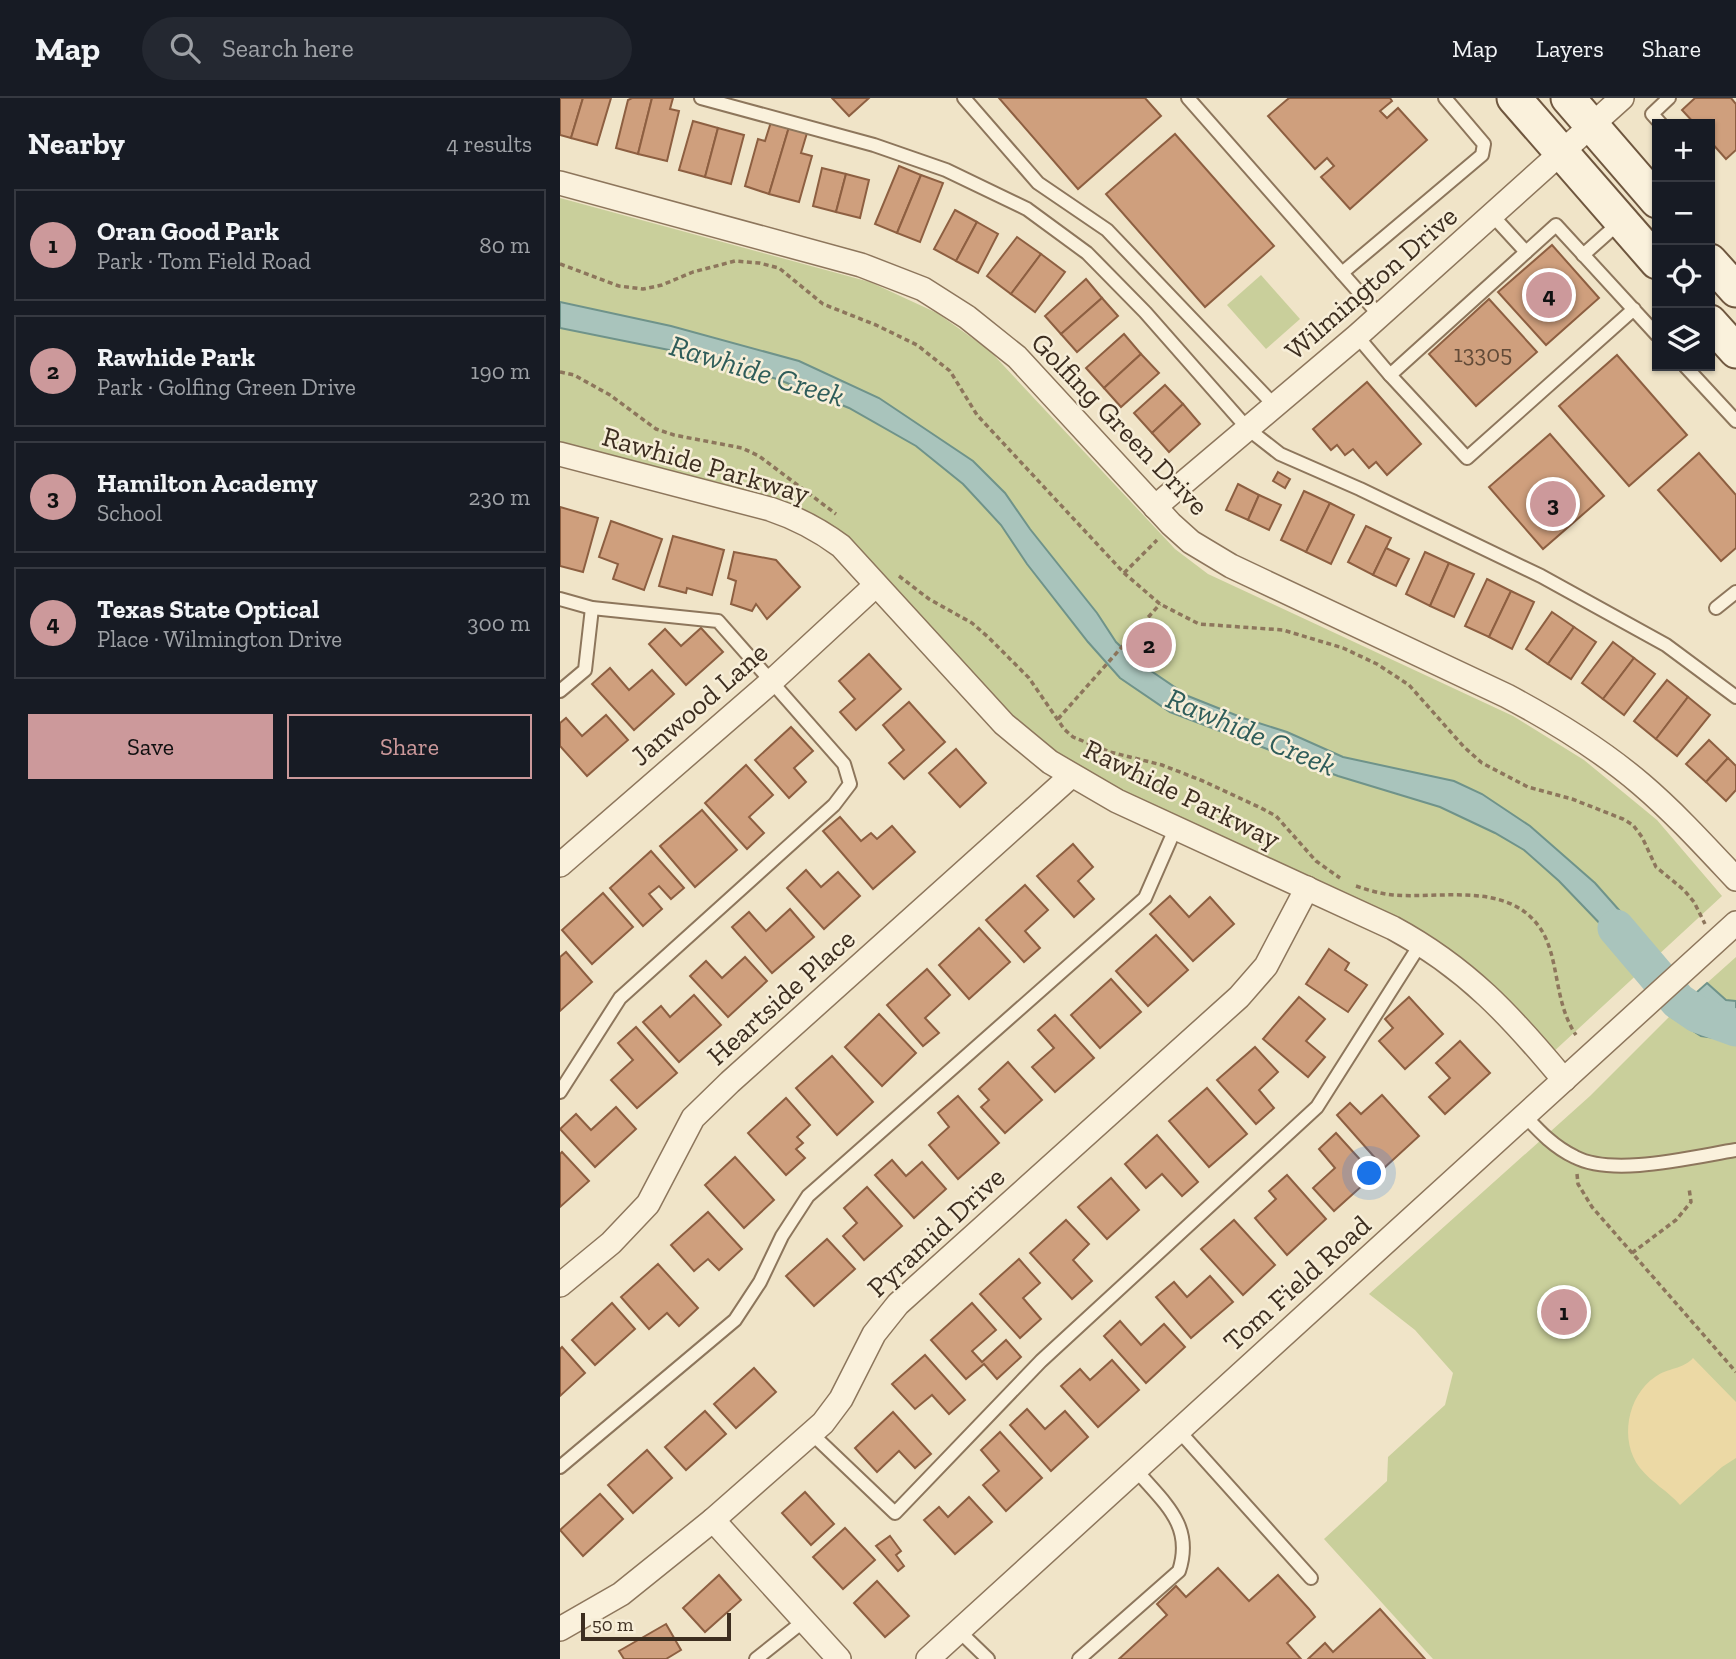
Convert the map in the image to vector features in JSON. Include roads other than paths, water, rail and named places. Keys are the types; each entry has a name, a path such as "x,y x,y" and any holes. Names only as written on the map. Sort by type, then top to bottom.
{"main road":[{"path":"1514,98 1652,256"},
{"path":"1568,98 1652,195"},
{"path":"1715,327 1736,351"}],"street":[{"name":"Wilmington Drive","path":"1155,507 1380,316 1622,98"},
{"name":"Golfing Green Drive","path":"560,183 861,265 923,289 967,317 1017,357 1155,507 1191,542 1231,566 1507,696 1548,718 1641,784 1685,825 1736,879"},
{"name":"Rawhide Parkway","path":"560,454 796,518 819,530 886,579 1004,724 1071,776 1117,801 1394,928 1421,943 1483,990 1564,1080"},
{"name":"Janwood Lane","path":"560,865 886,579"},
{"name":"Heartside Place","path":"560,1285 611,1243 648,1204 693,1118 1071,776"},
{"name":"Pyramid Drive","path":"560,1629 621,1594 713,1520 823,1423 841,1399 874,1334 898,1304 1240,997 1266,966 1307,888"},
{"name":"Tom Field Road","path":"928,1659 1736,923"},
{"path":"713,1520 839,1659"}],"lane":[{"path":"701,98 874,145 946,170 1027,209 1087,253 1145,312 1248,429 1280,454 1360,489 1541,576 1666,645 1736,697"},
{"path":"964,98 1038,183 1107,230 1276,407"},
{"path":"1188,98 1380,316"},
{"path":"1342,273 1482,155 1484,144 1479,136 1445,98"},
{"path":"1656,119 1651,114 1660,101"},
{"path":"1492,215 1526,252"},
{"path":"1583,255 1621,220"},
{"path":"1390,374 1556,225 1652,329"},
{"path":"1357,336 1467,458 1634,309"},
{"path":"1690,371 1736,421"},
{"path":"1716,608 1736,592"},
{"path":"560,599 592,608 718,621 844,764 850,784 834,805 620,998 560,1092"},
{"path":"560,691 585,670 592,608"},
{"path":"560,1467 735,1320 760,1282 782,1236 808,1196 1145,898 1176,827"},
{"path":"811,1433 895,1513 1041,1362 1317,1107 1421,943"},
{"path":"1525,1116 1549,1142 1577,1159 1599,1165 1628,1166 1736,1150"},
{"path":"1179,1431 1311,1578"},
{"path":"1079,1659 1179,1571 1185,1553 1182,1530 1168,1508 1136,1470"},
{"path":"756,1659 805,1620"},
{"path":"959,1631 988,1659"}],"water":[{"name":"Rawhide Creek","path":"560,302 671,326 799,361 879,398 973,461 1005,493 1116,642 1135,660 1188,696 1287,732 1343,757 1454,781 1482,794 1530,826 1595,883 1659,955 1637,974 1607,931 1559,881 1524,850 1495,833 1440,807 1338,776 1170,712 1120,678 1027,564 1001,525 963,484 916,446 849,408 777,379 679,352 560,328"},
{"path":"1707,983 1726,1000 1736,1001 1736,1041 1701,1036 1670,1016"}],"waterway":[{"name":"Rawhide Creek","path":"1616,928 1678,1001 1697,1014 1736,1028"}],"place":[{"name":"Texas State Optical","path":"1549,295"},
{"name":"Hamilton Academy","path":"1553,504"},
{"name":"Rawhide Park","path":"1149,645"},
{"name":"Oran Good Park","path":"1564,1312"}]}
